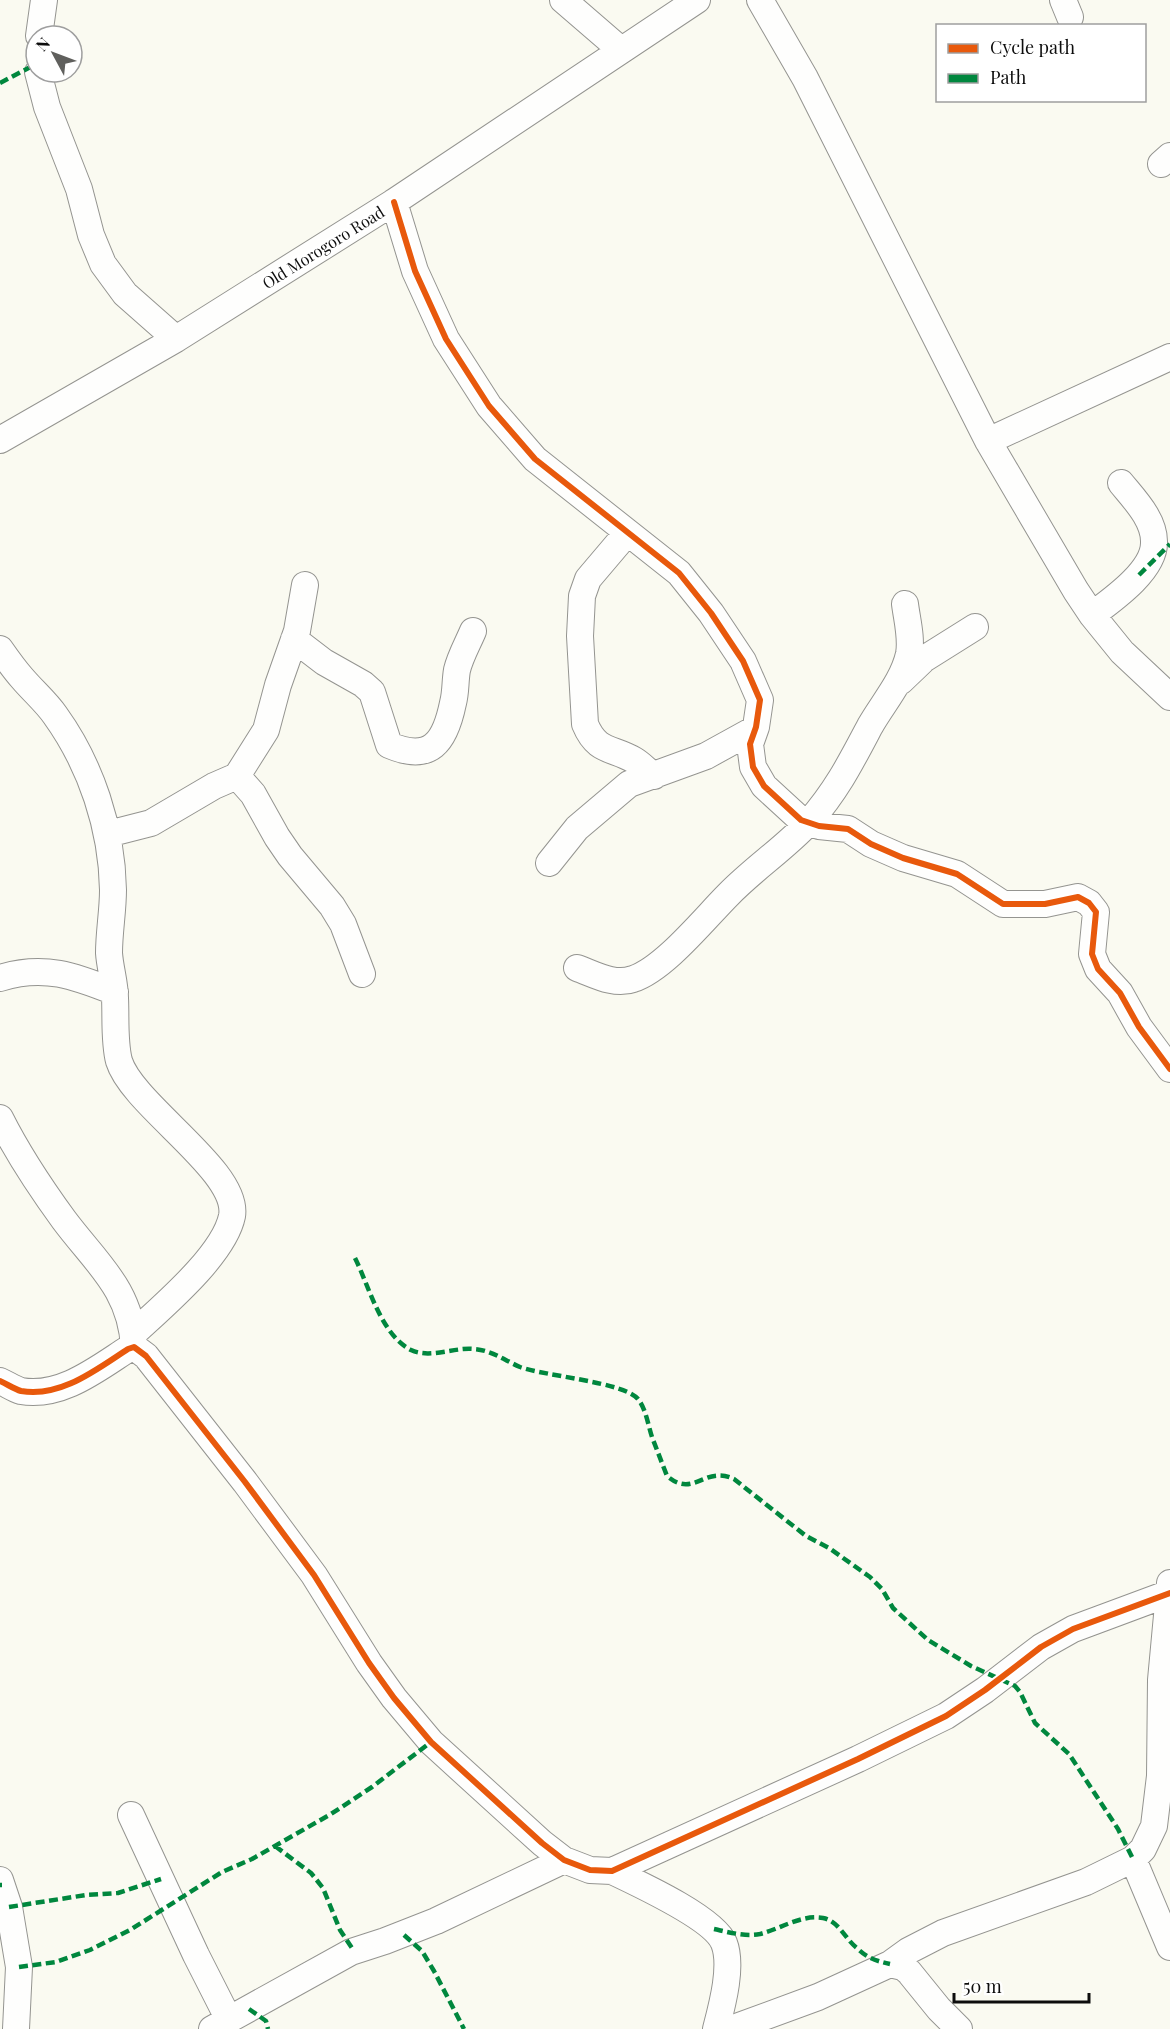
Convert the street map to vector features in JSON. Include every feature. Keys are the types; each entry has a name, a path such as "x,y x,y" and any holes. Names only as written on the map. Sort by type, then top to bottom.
{"street":[{"path":"41,24 44,0"},
{"path":"563,0 621,50"},
{"name":"Old Morogoro Road","path":"0,440 176,339 394,202 697,0"},
{"path":"760,0 805,78 988,441 1092,615 1122,652 1170,697"},
{"path":"41,84 47,107 79,189 91,235 103,264 125,294 176,339"},
{"path":"394,202 415,271 424,291 447,339 489,406 535,459 679,573 711,613 743,661 760,700 750,744 753,767 764,786 801,820 819,826 848,829 871,844 903,858 957,874 1003,904 1045,904 1078,897 1089,903 1096,912 1092,954 1098,969 1119,993 1139,1027 1170,1069"},
{"path":"988,441 1170,357"},
{"path":"1092,615 1120,595 1139,574 1152,553 1154,543 1152,530 1144,512 1121,483"},
{"path":"627,533 592,573 582,596 580,636 585,724 590,737 600,745 634,760 654,776"},
{"path":"108,834 151,823 214,786 237,776 266,730 294,639 305,585"},
{"path":"577,968 618,982 632,980 647,972 679,946 730,893 808,822 842,780 894,687 909,654 910,642 905,604"},
{"path":"894,687 924,659 975,627"},
{"path":"294,639 324,662 363,684 372,692 390,745 415,752 428,751 434,747 446,727 453,704 458,666 473,631"},
{"path":"0,649 55,715 67,734 88,773 108,834 113,889 109,954 115,992 117,1046 126,1077 211,1169 228,1191 232,1214 211,1256 134,1340 81,1378 52,1390 35,1392 18,1390 0,1381"},
{"path":"549,863 578,828 603,804 629,784 706,756 755,729"},
{"path":"237,776 254,794 290,856 337,915 362,974"},
{"path":"0,978 43,971 73,976 115,992"},
{"path":"0,1118 33,1177 87,1249 110,1275 125,1302 134,1340 314,1575 369,1664 431,1742 542,1843 564,1860 590,1869 612,1871 646,1887 706,1922 724,1942 725,1993 716,2029"},
{"path":"612,1871 858,1759 946,1716 985,1690 1041,1647 1073,1629 1170,1590 1161,1680 1160,1776 1154,1826 1143,1849 1133,1859 1086,1882 943,1933 908,1951 890,1964 818,1998 731,2029"},
{"path":"131,1815 196,1955 221,2025 351,1952 436,1921 564,1860"},
{"path":"1133,1859 1170,1947"},
{"path":"0,1880 9,1907 20,1967 16,2029"},
{"path":"890,1964 903,1967 909,1972 939,2009 959,2029"}],"marked path":[{"path":"0,83 24,70"},
{"path":"1139,575 1170,544"},
{"path":"355,1258 384,1322 401,1343 411,1350 426,1353 480,1350 492,1353 520,1367 601,1384 630,1393 643,1407 667,1476 676,1482 685,1484 715,1476 734,1479 806,1536 829,1548 870,1577 882,1589 893,1608 928,1640 971,1666 1015,1686 1035,1723 1069,1754 1118,1829 1133,1859"},
{"path":"19,1967 56,1962 90,1950 130,1930 222,1872 252,1859 331,1814 372,1787 431,1742"},
{"path":"275,1846 311,1873 323,1888 340,1930 354,1951"},
{"path":"9,1907 86,1895 118,1893 161,1879"},
{"path":"714,1929 754,1935 807,1918 823,1918 838,1926 864,1954 890,1964"},
{"path":"404,1935 422,1951 464,2029"},
{"path":"249,2009 266,2021 268,2029"}],"cycle path":[{"path":"394,202 415,271 446,339 489,406 535,459 679,573 711,613 743,661 760,700 756,727 750,744 753,767 764,786 801,820 819,826 848,829 871,844 903,858 957,874 1003,904 1045,904 1078,897 1089,903 1096,912 1092,954 1098,969 1120,993 1139,1027 1170,1069"},
{"path":"0,1381 21,1391 50,1390 78,1380 128,1349 134,1347 146,1356 245,1482 314,1575 369,1663 394,1698 431,1742 542,1843 564,1860 590,1870 612,1871 858,1759 946,1716 985,1690 1041,1647 1073,1629 1170,1593"}]}
